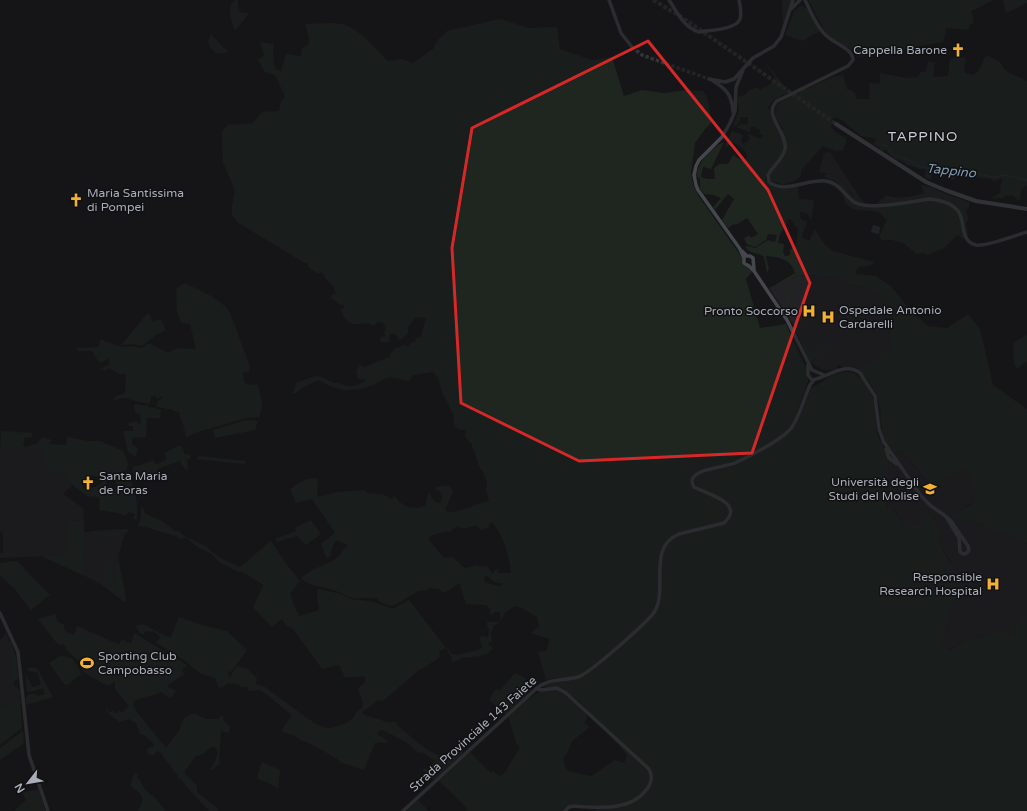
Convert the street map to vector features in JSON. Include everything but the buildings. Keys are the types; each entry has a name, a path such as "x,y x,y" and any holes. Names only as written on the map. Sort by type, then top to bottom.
{"main road":[{"path":"609,0 621,32 632,47"},
{"path":"669,0 687,26 699,32 735,25 739,20 740,14 739,0"},
{"name":"Strada Provinciale 143 Faiete","path":"725,89 725,85 734,79 753,58 774,46 779,41 794,1 800,0"},
{"path":"804,0 823,32 829,38 850,52 853,55 853,60 848,66 777,101 774,104 772,112 784,139 785,149 780,160 768,175 769,182 774,186 782,187 824,180 837,185 854,202 869,206 930,199 937,200 954,207 959,211 965,236 969,242 976,245 1027,232"},
{"path":"794,1 808,7"},
{"name":"Strada Provinciale 143 Faiete","path":"743,70 736,88 736,104 733,115 722,136 699,160 694,175 698,190 745,257 744,264 751,265"},
{"path":"728,92 732,92 736,88 734,83 709,79 728,92 732,102 733,115"},
{"path":"836,124 926,182 976,201 1027,209"},
{"name":"Strada Provinciale 143 Faiete","path":"745,257 750,256 753,258 751,265 754,271 787,320 812,370"},
{"name":"Strada Provinciale 143 Faiete","path":"808,364 810,384"},
{"path":"816,379 839,370 848,369 860,373 876,398 879,429 891,457 926,502 947,518 954,524 969,548 967,553 961,553 959,548 959,538 947,518"},
{"path":"816,379 808,375 812,370 824,375"},
{"path":"816,379 818,372"},
{"name":"Strada Provinciale 143 Faiete","path":"403,811 537,688 548,681 577,677 587,672 620,645 652,615 657,607 662,552 666,544 676,535 724,523 729,516 730,509 721,499 694,488 692,482 694,476 699,473 734,463 787,433 795,422 810,384 816,379"},
{"path":"959,548 961,545 967,544"},
{"path":"0,613 18,652 28,755 48,811"},
{"path":"537,688 541,690 557,688 566,692 649,769 652,775 650,785 643,796 628,807 618,809 574,806 569,807 565,811"}],"highlighted area":[{"path":"648,41 768,190 810,283 752,453 579,461 461,403 452,248 472,128"}],"shaded area":[{"path":"236,0 238,0 238,7 241,13 249,13 236,30 234,29 230,9"},
{"path":"782,0 792,0 783,25"},
{"path":"808,0 995,0 971,11 974,23 969,25 969,30 946,28 944,40 942,42 859,57 850,49 829,36"},
{"path":"1003,0 1027,0 1027,3 1006,13"},
{"path":"800,6 804,7 810,12 820,31 802,41 785,35 794,11"},
{"path":"500,19 529,28 557,27 560,49 592,60 612,57 624,96 642,90 664,93 687,90 703,91 707,97 712,122 695,143 691,173 693,185 698,195 752,272 746,279 760,328 786,324 806,368 808,381 796,414 799,416 811,388 824,381 826,378 844,372 853,373 861,379 867,387 875,404 878,435 889,458 886,491 888,509 894,510 903,524 907,527 911,523 914,525 921,522 921,513 928,512 938,524 940,543 959,580 961,588 959,595 953,602 954,609 949,614 950,623 947,626 941,646 950,650 970,637 975,639 1001,630 1011,635 1020,619 1027,614 1027,811 596,811 596,805 578,804 570,806 562,811 465,811 468,809 439,781 470,752 491,773 493,771 500,776 505,772 520,747 516,743 508,716 520,705 541,691 549,689 565,693 586,714 587,718 584,723 590,727 572,741 570,748 563,759 567,771 591,776 615,760 624,763 627,755 580,702 560,687 542,686 560,681 559,677 546,680 538,652 546,651 550,639 531,633 539,626 537,617 522,608 516,606 505,612 502,620 494,626 491,632 492,641 488,644 493,648 487,654 463,658 454,662 451,662 452,658 446,648 452,654 456,655 478,650 482,647 479,637 484,636 488,638 489,629 487,622 498,622 501,620 500,612 495,612 491,615 490,609 486,605 466,604 460,584 442,593 439,589 429,588 427,590 418,591 395,605 390,606 380,602 378,599 351,597 332,589 309,584 301,578 312,570 334,560 348,545 336,540 331,551 331,555 327,559 321,544 335,533 312,499 296,503 290,489 303,481 318,479 317,497 338,492 364,490 370,494 383,494 391,499 395,496 408,507 415,508 425,506 429,492 434,501 440,503 442,498 440,492 435,488 449,485 453,492 447,506 445,507 447,512 458,511 489,501 486,489 487,482 479,466 471,443 465,437 466,429 461,430 456,428 453,419 454,416 442,392 438,378 433,372 413,375 409,381 387,378 357,390 338,389 318,380 304,387 297,393 293,393 296,383 315,376 323,377 334,383 347,386 354,386 362,383 366,380 358,379 356,372 360,365 365,367 391,356 390,354 397,347 399,348 403,345 408,346 415,342 416,338 421,337 426,319 422,317 415,318 408,327 408,333 402,339 399,340 397,336 392,333 390,335 389,342 381,342 380,337 386,336 384,333 386,329 383,323 377,322 372,326 369,323 356,324 349,322 341,310 345,307 344,305 341,305 331,298 333,294 336,294 333,286 321,272 319,274 308,267 308,263 303,262 237,222 232,214 235,191 223,162 222,132 228,125 253,123 262,112 279,111 281,101 285,96 275,75 265,72 258,60 264,56 260,42 274,44 273,57 275,69 281,71 286,54 301,56 302,48 309,44 305,24 330,23 345,25 356,31 374,46 388,61 401,59 413,63 433,49 437,41 447,31","holes":["492,522 500,534 505,546 511,573 499,573 497,569 493,574 487,566 475,565 467,568 464,567 452,557 444,558 429,540 430,536 452,531 452,529 458,527 464,529 476,525 481,530 489,527 490,523","487,576 497,583 504,583 499,586 484,582 485,577"]},
{"path":"211,34 228,52 221,54 213,51 208,42"},
{"path":"986,55 1000,62 1004,69 1008,72 1027,81 1027,185 1021,189 1020,200 1012,195 1003,196 1004,198 991,198 1000,193 1003,179 1001,178 994,181 964,174 957,176 953,180 943,175 932,174 931,178 928,179 924,176 926,173 925,169 919,169 907,165 903,161 895,159 886,150 882,151 873,144 877,139 861,136 842,120 836,117 832,119 831,127 835,132 846,138 843,150 836,151 823,146 801,170 799,178 788,183 781,184 770,180 769,176 771,174 768,171 765,178 775,187 784,188 798,186 799,199 814,200 811,220 808,214 800,212 801,219 807,222 802,238 809,241 815,229 824,244 833,251 874,262 872,265 859,267 855,272 856,274 876,276 891,286 911,311 928,326 947,328 968,314 980,329 993,385 1027,409 1027,544 1012,534 1014,537 987,528 978,522 954,519 951,515 974,503 973,500 975,497 975,492 966,471 962,470 958,472 937,486 930,485 902,451 892,454 883,437 880,406 877,395 865,376 857,368 893,347 891,343 888,342 893,315 889,311 888,303 890,301 873,290 843,283 844,279 840,279 838,277 798,275 782,284 780,287 777,287 775,285 795,273 791,265 780,258 766,256 769,270 767,272 764,257 749,251 745,247 748,246 755,248 768,240 775,242 777,235 768,234 766,240 755,247 747,244 744,238 749,235 751,238 758,234 747,218 728,228 722,220 734,199 728,194 715,210 713,207 721,198 704,194 700,189 700,178 696,177 699,166 706,156 714,148 724,142 711,169 703,167 701,177 715,179 714,168 720,164 728,164 733,155 741,160 747,158 745,151 733,142 725,147 732,131 743,135 741,141 744,145 750,137 747,136 748,134 761,139 763,135 759,134 760,130 752,126 749,132 736,127 741,124 748,125 748,117 740,117 740,122 732,128 739,111 737,98 745,95 748,91 756,87 761,90 763,87 765,88 776,79 763,59 789,92 774,100 768,108 779,131 784,129 775,115 777,104 801,90 833,77 843,75 847,89 854,92 857,99 870,99 869,83 880,84 880,73 906,78 918,77 921,72 926,72 928,61 935,63 933,77 948,76 950,60 956,56 966,58 964,71 966,73 972,75 978,72","holes":["790,219 798,229 796,245 790,250 790,255 785,256 783,252 784,244 778,243 780,234 788,223 786,221"]},
{"path":"830,152 859,196 866,204 859,202 834,175 819,172 824,153"},
{"path":"825,174 834,175 854,197 856,196 860,202 865,204 871,205 878,203 884,198 885,195 890,197 904,197 924,193 921,185 931,187 969,202 969,207 966,210 968,218 966,225 968,234 963,239 958,235 956,236 944,248 928,255 923,253 917,254 903,243 892,240 882,240 879,237 887,220 881,213 853,209 850,207 846,203 837,182 825,178"},
{"path":"873,225 880,227 879,234 871,232"},
{"name":"Ospedale Antonio Cardarelli","path":"798,275 838,277 844,279 843,283 873,290 891,301 888,303 889,311 893,315 888,342 891,342 893,347 857,368 843,367 839,365 836,369 824,371 810,362 793,324 769,288 775,285 777,287"},
{"path":"185,283 213,297 226,307 230,313 250,366 249,371 243,373 244,382 249,385 257,384 262,405 259,417 246,418 186,437 179,414 180,412 155,406 163,396 157,399 155,396 151,397 151,402 148,404 124,398 114,400 113,399 118,395 125,392 126,375 124,373 122,375 109,368 106,370 101,370 100,369 110,364 108,358 105,361 100,362 97,360 92,351 78,351 76,348 99,347 100,340 102,340 121,347 133,346 140,348 149,343 168,353 177,348 196,349 190,324 181,323 177,311 176,291 177,288"},
{"path":"786,291 800,319 821,340 803,326 782,293"},
{"path":"147,314 150,315 152,321 161,319 166,330 156,335 142,346 133,344 121,345"},
{"path":"793,324 809,350 818,351 829,343 833,342 835,345 810,362"},
{"path":"1027,335 1027,361 1017,369 1014,364 1013,343"},
{"path":"135,404 161,410 160,418 147,418 146,437 132,438 132,444 138,448 136,457 128,452 123,431 133,431 133,426 128,426 130,420 131,423 134,421 141,424 140,415 136,413 134,408"},
{"path":"246,420 258,421 255,430 215,438 213,430"},
{"path":"1,431 33,433 29,438 25,437 23,445 26,447 38,443 42,437 52,440 49,444 66,445 67,437 88,441 100,441 123,451 128,463 127,470 102,478 90,475 87,477 88,479 81,481 84,489 102,484 100,481 107,479 107,491 111,490 111,492 117,490 115,476 129,471 137,503 137,519 133,519 135,514 128,512 126,516 99,510 100,497 87,496 68,482 67,475 53,473 42,462 41,450 0,449"},
{"path":"181,445 185,454 190,455 190,459 187,459 188,472 179,461 158,469 158,479 135,480 132,469 134,466 139,466 153,460 155,464 158,464 167,459 164,453"},
{"path":"0,449 41,450 67,475 68,482 72,485 63,494 83,508 84,520 66,521 67,555 0,558 0,553 3,553 3,535 2,531 0,531"},
{"name":"Responsible Research Hospital","path":"902,451 926,481 937,486 958,472 962,470 966,471 975,492 974,503 967,505 954,519 978,522 987,528 1011,533 1027,544 1027,614 1020,619 1011,635 1001,630 974,639 970,637 949,650 940,646 947,626 950,623 949,614 952,612 953,602 957,598 951,562 940,544 939,525 928,512 921,517 921,522 907,527 903,525 895,510 888,509 886,497 889,456"},
{"path":"199,456 245,461 245,463 196,459"},
{"path":"141,505 146,514 162,521 175,531 179,531 184,536 206,546 217,556 240,567 271,541 300,581 290,594 300,616 319,610 317,597 318,589 337,593 351,599 374,602 390,608 395,608 409,600 446,648 439,651 440,657 419,670 383,701 377,700 363,711 363,714 386,722 396,722 399,727 425,747 441,756 450,756 463,751 463,753 434,780 422,769 432,771 435,774 439,773 438,770 432,766 432,763 436,762 424,753 417,752 406,742 383,730 380,730 377,734 389,742 375,743 364,770 340,762 336,758 305,741 302,741 293,735 282,732 292,715 266,694 259,690 248,691 247,687 241,687 239,685 228,683 219,688 215,678 201,674 181,658 155,642 159,640 160,636 153,631 145,631 143,635 140,633 135,626 142,624 163,635 171,637 179,617 201,625 227,631 247,650 231,672 229,671 228,676 230,677 237,666 247,669 257,678 256,684 265,687 308,719 324,727 334,727 350,721 363,706 359,688 365,683 365,677 345,677 339,665 322,669 293,629 287,626 282,619 272,627 253,607 263,586 262,584 244,573 236,571 219,562 212,554 199,548 186,538 179,539 178,537 138,526 141,518"},
{"path":"84,520 85,576 41,556 67,555 66,521"},
{"path":"311,520 321,534 306,545 297,536 277,542 275,539 296,531 295,528"},
{"path":"129,530 124,536 118,556 126,599 124,602 101,584 85,576 84,532"},
{"path":"129,530 116,536 100,535 92,531"},
{"path":"117,560 126,599 125,602 101,584 105,574 99,567 101,565 112,566 113,580 111,584 114,585"},
{"path":"17,561 50,595 31,610 14,588 0,576 0,563"},
{"path":"55,614 58,622 64,625 66,632 74,635 77,626 118,644 122,639 131,644 134,633 187,665 182,670 184,674 167,686 176,691 171,698 161,692 135,700 133,704 136,711 166,748 180,729 183,719 194,713 206,719 218,719 223,715 223,719 230,727 229,733 221,731 219,760 221,764 211,770 217,752 217,749 213,746 201,755 196,756 184,772 197,786 197,792 217,808 218,811 209,811 180,779 177,779 178,776 160,752 157,751 154,755 149,755 147,751 148,748 154,746 154,744 144,735 140,734 136,723 129,719 120,722 112,717 106,710 108,707 108,712 113,711 118,713 118,711 123,712 129,706 115,689 115,682 109,686 83,672 79,661 66,650 67,648 63,644 61,646 55,641 38,619"},
{"path":"6,633 16,657 18,678 13,681 15,687 17,687 20,692 20,698 0,706 0,641"},
{"path":"11,642 16,657 18,678 7,683 6,679 12,677 8,667 14,665 5,643"},
{"path":"62,655 72,658 82,674 67,685 65,685 49,663"},
{"path":"28,668 37,668 53,697 26,705 26,698 29,694 35,694 38,696 45,694 43,688 27,692 26,674 32,687 41,684 37,672 27,671"},
{"path":"515,673 524,677 532,689 506,714 489,700 496,689 499,691"},
{"path":"20,698 22,728 0,745 0,706"},
{"path":"23,731 23,744 0,760 0,748"},
{"path":"262,762 280,770 278,788 257,778"},
{"path":"135,772 138,775 137,778 141,781 145,789 167,811 138,811 142,801 142,796 130,786"},
{"path":"38,789 46,811 14,811 26,800 22,793"},
{"path":"418,800 429,811 406,811"}],"waterway":[{"name":"Tappino","path":"882,145 887,146 892,154 911,161 920,167 948,173 963,171 993,177 1004,175 1027,180"}],"tunnel":[{"path":"653,0 683,18 836,124"},
{"path":"632,47 642,55 709,79"}],"place":[{"name":"Cappella Barone","path":"958,50"},
{"name":"Maria Santissima di Pompei","path":"76,200"},
{"name":"Pronto Soccorso","path":"809,311"},
{"name":"Ospedale Antonio Cardarelli","path":"828,317"},
{"name":"Santa Maria de Foras","path":"88,483"},
{"name":"Università degli Studi del Molise","path":"930,489"},
{"name":"Responsible Research Hospital","path":"993,584"},
{"name":"Sporting Club Campobasso","path":"87,663"}],"district":[{"name":"TAPPINO","path":"923,136"}]}
